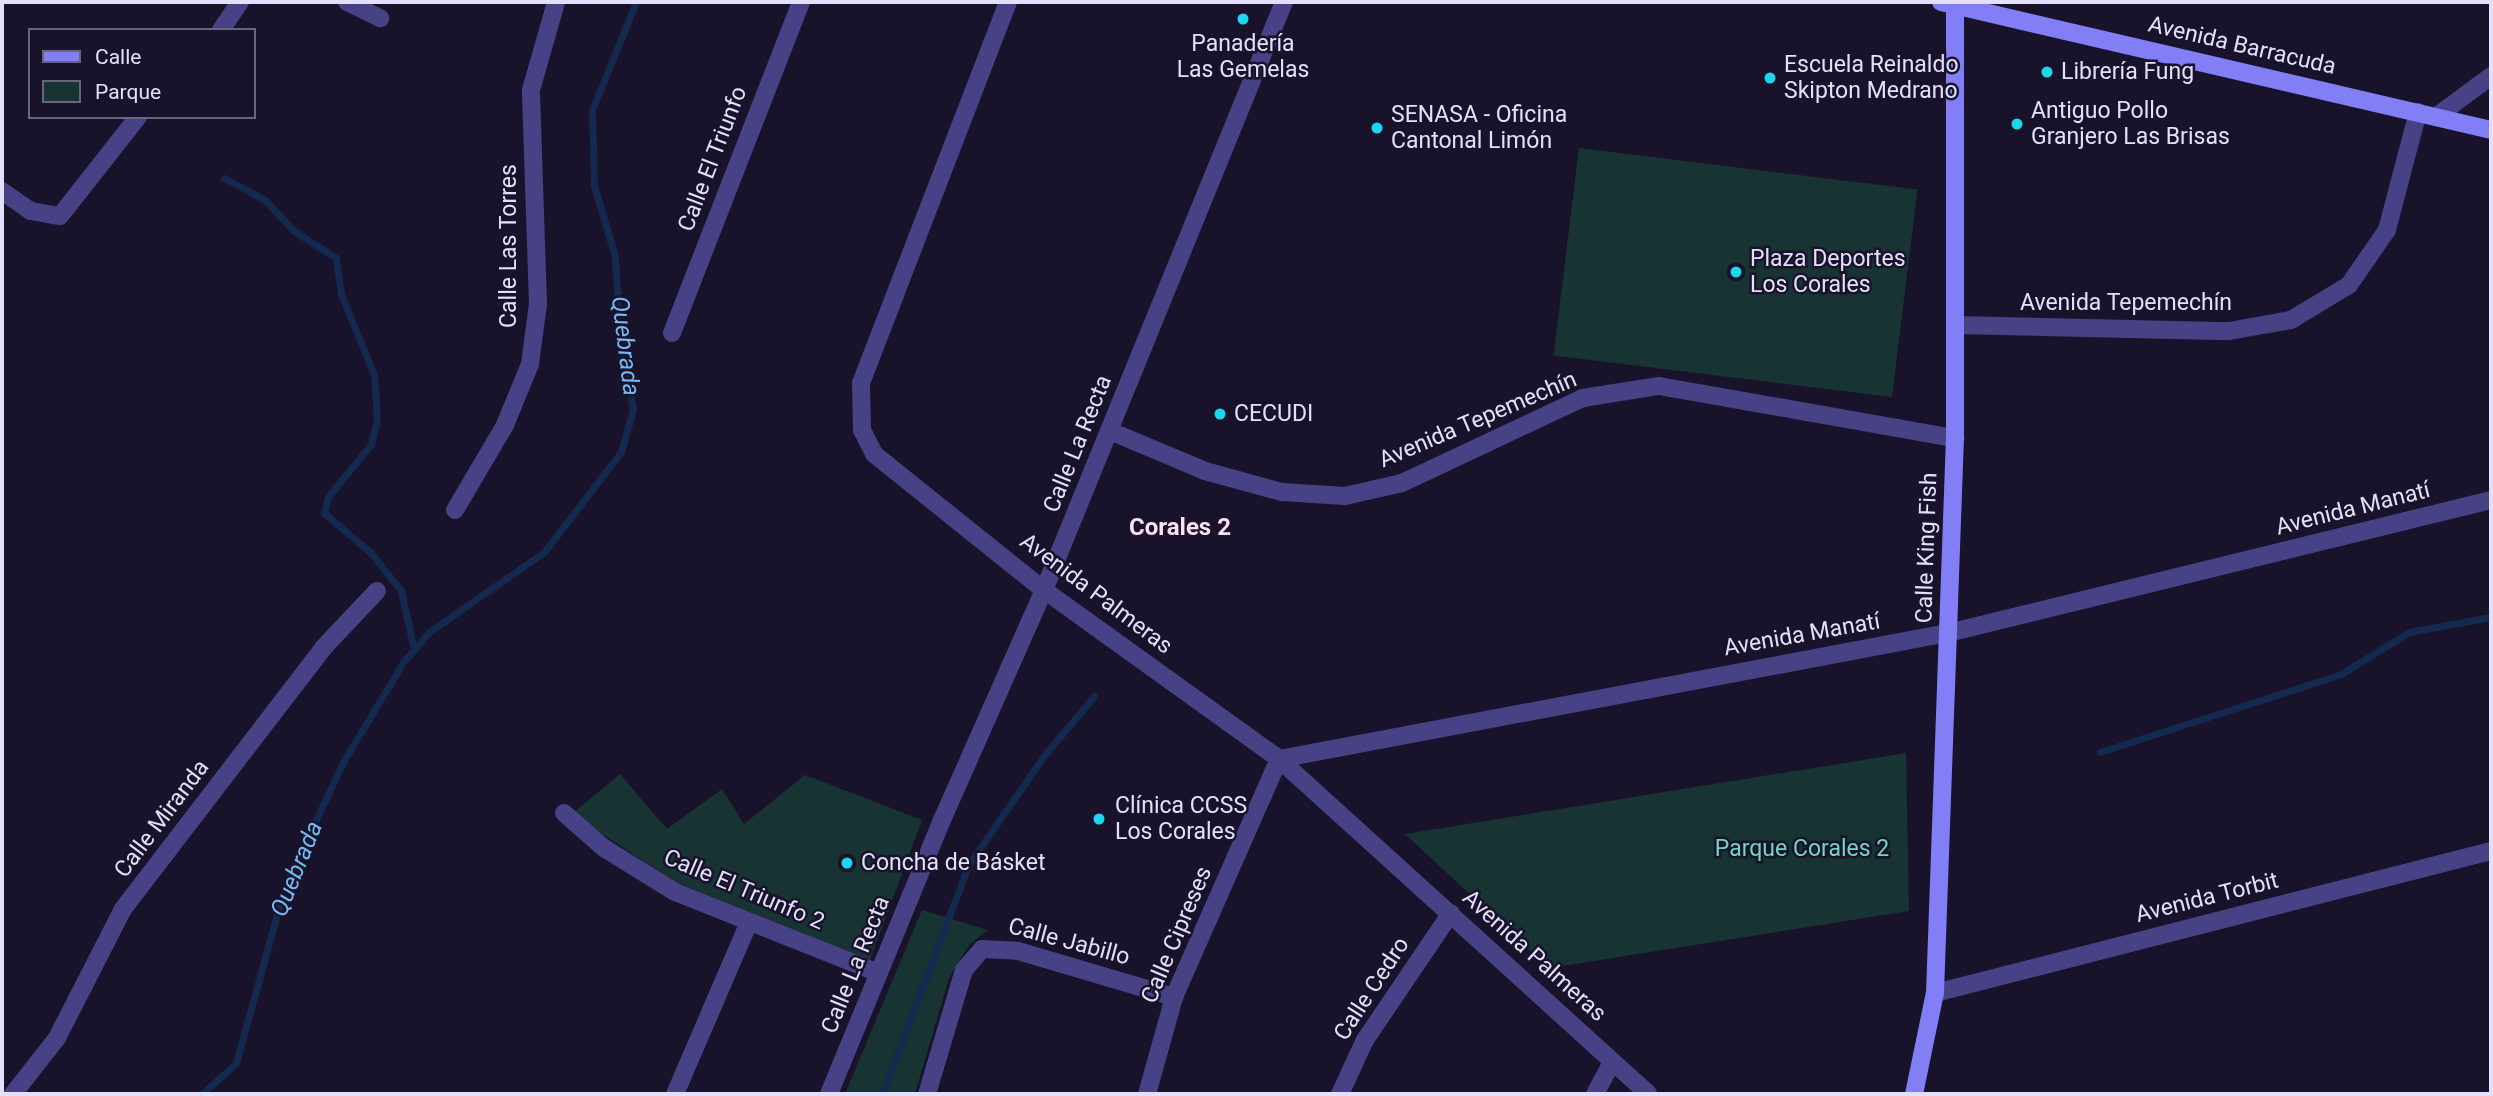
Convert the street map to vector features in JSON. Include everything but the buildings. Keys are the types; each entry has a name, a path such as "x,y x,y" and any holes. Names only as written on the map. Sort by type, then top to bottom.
{"street":[{"path":"222,28 240,2"},
{"path":"347,2 380,18"},
{"name":"Calle Las Torres","path":"455,510 505,425 530,364 538,304 531,90 539,50 556,2"},
{"name":"Calle El Triunfo","path":"672,333 800,2"},
{"name":"Avenida Palmeras","path":"1008,2 861,383 862,430 874,454 1044,590 1279,759 1648,1094"},
{"name":"Calle La Recta","path":"829,1094 1044,590 1284,2"},
{"name":"Avenida Barracuda","path":"1950,3 2491,130"},
{"name":"Calle King Fish","path":"1914,1094 1935,993 1955,438 1956,325 1950,3"},
{"path":"2437,116 2491,76"},
{"name":"Avenida Tepemechín","path":"1956,325 2229,331 2291,320 2349,285 2388,230 2418,112"},
{"path":"2,191 31,211 60,216 136,119"},
{"name":"Avenida Tepemechín","path":"1110,431 1205,471 1282,492 1345,496 1402,483 1583,398 1659,386 1955,438"},
{"name":"Avenida Manatí","path":"1279,759 1948,633 2491,500"},
{"name":"Calle Miranda","path":"13,1094 57,1038 123,909 324,647 377,592"},
{"name":"Calle Cipreses","path":"1147,1094 1174,997 1279,759"},
{"name":"Calle El Triunfo 2","path":"564,813 635,869 675,892 879,973"},
{"name":"Avenida Torbit","path":"1935,993 2491,851"},
{"name":"Calle Cedro","path":"1340,1094 1365,1040 1451,913"},
{"path":"675,1094 749,922"},
{"name":"Calle Jabillo","path":"927,1094 964,970 982,949 1018,951 1174,997"},
{"path":"1595,1094 1612,1062"}],"green space":[{"name":"Plaza Deportes Los Corales","path":"1579,148 1917,190 1892,397 1554,355"},
{"name":"Parque Corales 2","path":"1906,753 1909,911 1549,968 1405,834"},
{"path":"620,774 667,829 722,789 744,824 805,775 922,820 870,960 677,883 572,814"},
{"path":"922,910 988,930 969,945 949,978 915,1094 845,1094"}],"waterway":[{"name":"Quebrada","path":"202,1094 236,1063 284,889 343,762 404,661 429,632 544,552 621,452 633,410 620,335 615,257 594,185 592,110 636,2"},
{"name":"Quebrada","path":"224,178 265,200 294,231 336,258 341,294 374,375 377,419 371,444 328,497 324,513 371,553 401,591 414,650"},
{"path":"2100,752 2341,674 2409,632 2491,617"},
{"path":"882,1094 969,864 1043,757 1094,696"}],"place":[{"name":"Panadería Las Gemelas","path":"1243,19"},
{"name":"Librería Fung","path":"2047,72"},
{"name":"Escuela Reinaldo Skipton Medrano","path":"1770,78"},
{"name":"Antiguo Pollo Granjero Las Brisas","path":"2017,124"},
{"name":"SENASA - Oficina Cantonal Limón","path":"1377,128"},
{"name":"Plaza Deportes Los Corales","path":"1736,272"},
{"name":"CECUDI","path":"1220,414"},
{"name":"Clínica CCSS Los Corales","path":"1099,819"},
{"name":"Concha de Básket","path":"847,863"}],"district":[{"name":"Corales 2","path":"1180,528"}]}
